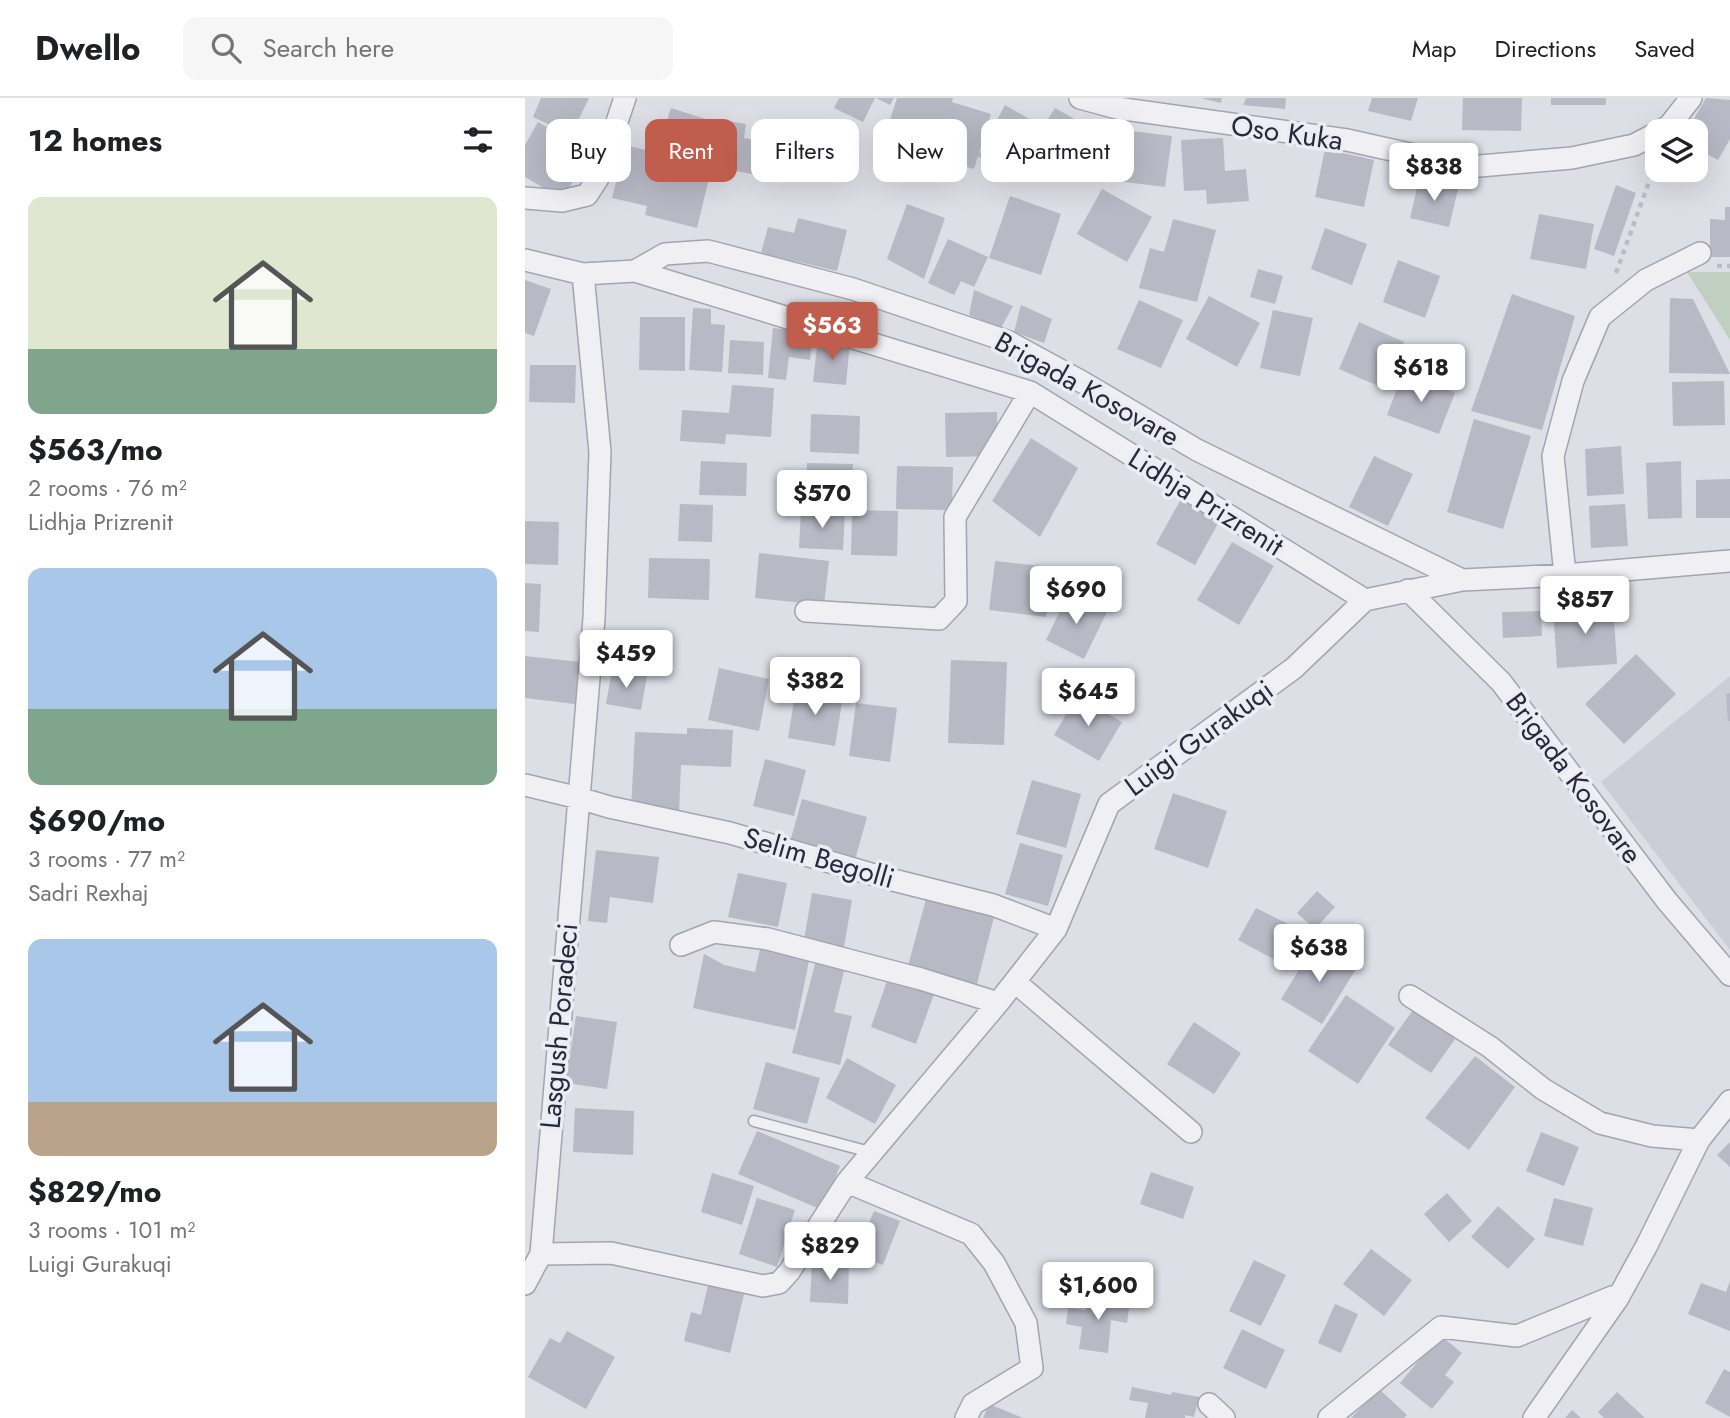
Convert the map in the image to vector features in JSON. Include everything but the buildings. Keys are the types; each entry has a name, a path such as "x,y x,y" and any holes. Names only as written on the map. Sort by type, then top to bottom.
{"street":[{"path":"525,198 562,201 587,195 598,178 625,98"},
{"name":"Oso Kuka","path":"1080,98 1130,110 1347,140 1468,167 1572,158 1634,145 1645,139"},
{"name":"Oso Kuka","path":"1674,119 1691,98"},
{"name":"Brigada Kosovare","path":"635,271 665,254 708,251 853,289 1007,341 1197,450 1472,579"},
{"path":"1565,575 1553,456 1573,381 1601,317 1646,281 1700,253"},
{"name":"Lidhja Prizrenit","path":"525,260 583,274 635,271 1030,392 1365,600"},
{"name":"Lasgush Poradeci","path":"531,1268 579,798 594,618 600,452 583,274"},
{"path":"806,611 939,619 956,601 955,517 1030,392"},
{"path":"1365,600 1472,579 1565,575 1730,561"},
{"name":"Brigada Kosovare","path":"1408,590 1501,682 1667,901 1730,975"},
{"name":"Luigi Gurakuqi","path":"531,1268 611,1253 763,1286 779,1283 789,1272 846,1182 998,1003 1056,929 1109,804 1294,668 1365,600"},
{"path":"525,785 579,798"},
{"name":"Selim Begolli","path":"579,798 609,807 730,832 897,881 993,905 1056,929"},
{"path":"681,945 714,932 768,939 921,979 998,1003"},
{"path":"1015,982 1191,1132"},
{"path":"1410,996 1490,1047 1543,1089 1601,1123 1652,1136 1699,1140"},
{"path":"1534,1418 1618,1298 1699,1140 1730,1101"},
{"path":"846,1182 971,1234 994,1263 1026,1324 1032,1368 973,1404 966,1418"},
{"path":"1329,1418 1441,1326 1517,1336 1612,1297 1618,1298"}],"lane":[{"path":"754,1121 870,1152"}],"path":[{"path":"1614,281 1649,182"}],"shaded area":[{"path":"1730,676 1730,950 1601,782"}],"green space":[{"path":"1687,272 1730,272 1730,340"}]}
